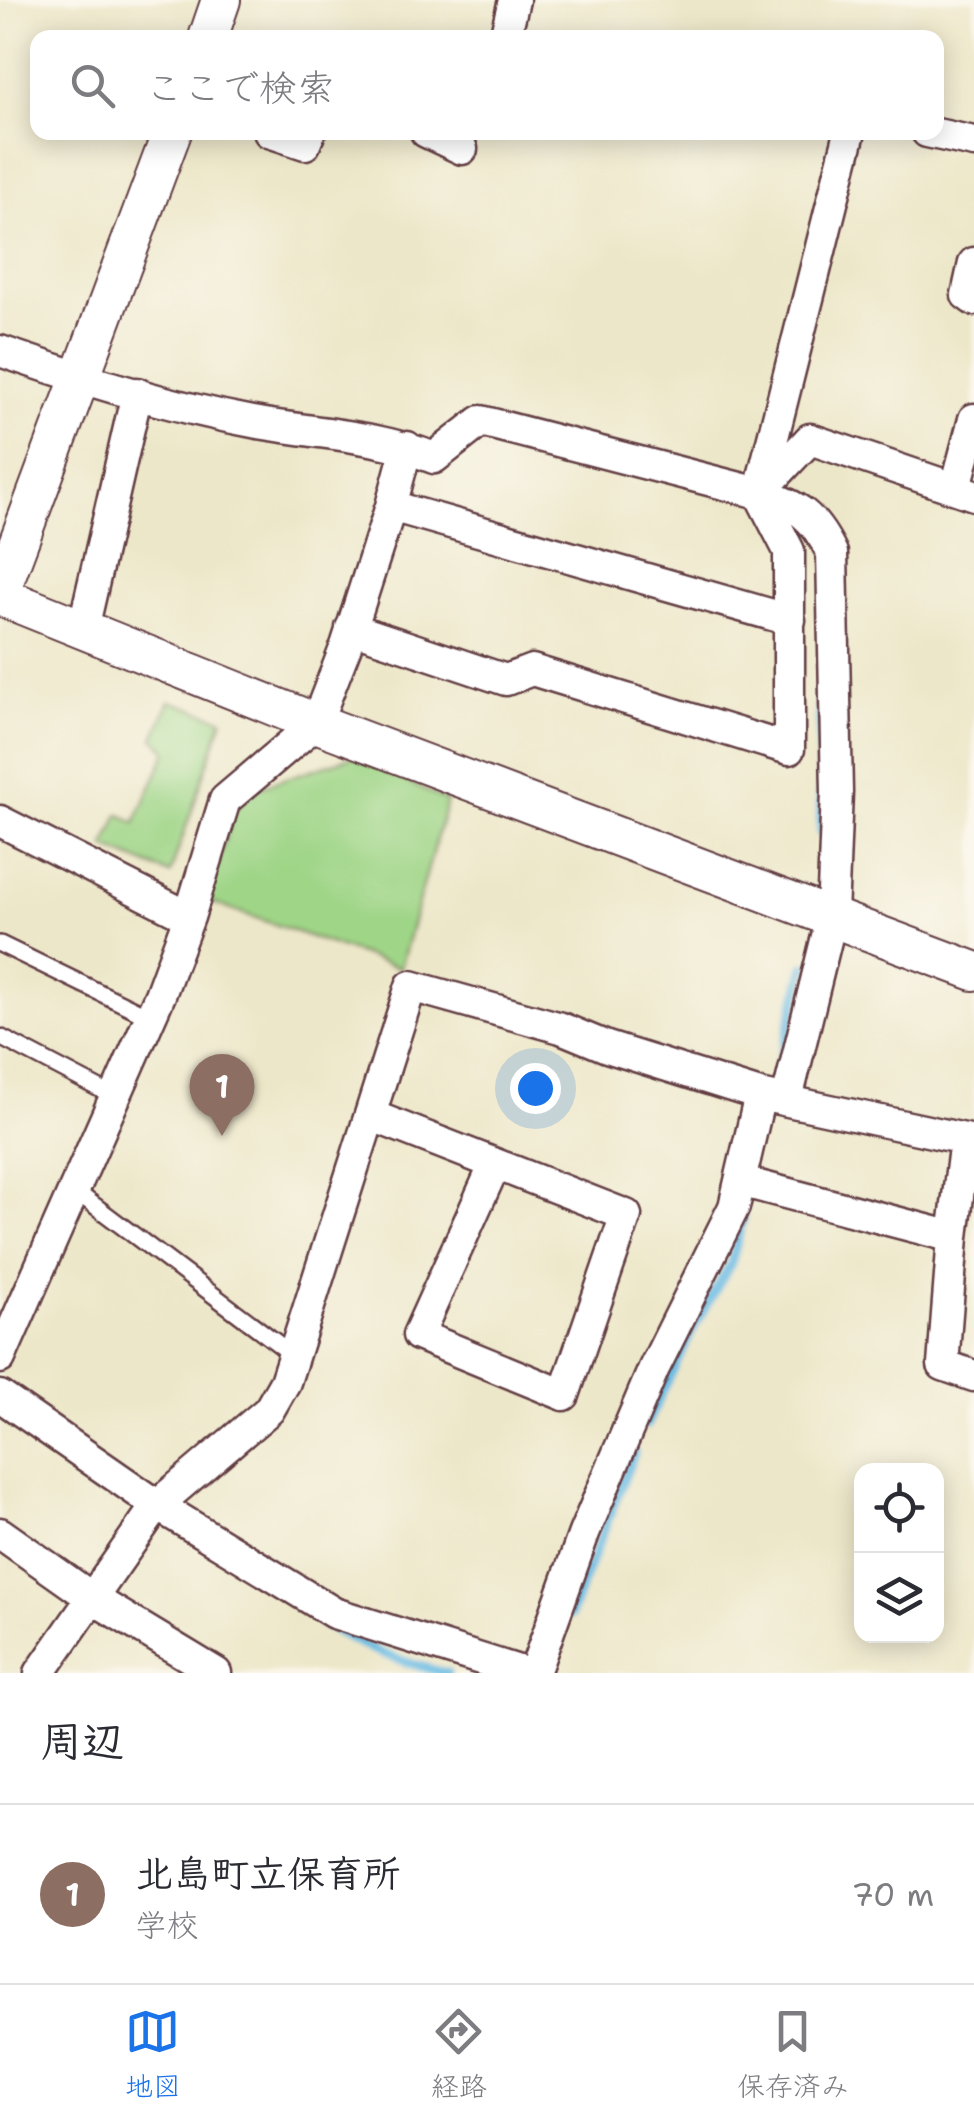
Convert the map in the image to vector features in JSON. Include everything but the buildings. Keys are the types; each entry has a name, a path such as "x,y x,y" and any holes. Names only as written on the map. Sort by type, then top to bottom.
{"street":[{"path":"211,30 222,0"},
{"path":"507,30 514,0"},
{"path":"944,136 974,142"},
{"path":"169,140 0,594 316,723 974,971"},
{"path":"443,140 462,149"},
{"path":"352,628 506,680 532,670 789,749 789,551 759,493 848,140"},
{"path":"974,263 967,294 974,300"},
{"path":"0,351 81,378 249,421 407,447 434,458 481,421 795,505 820,528 832,554 837,792 832,916 773,1097 752,1184 734,1207 706,1292 632,1447 584,1533 534,1673"},
{"path":"84,629 138,392"},
{"path":"759,493 810,439 965,491 974,419"},
{"path":"0,1358 150,1018 189,917 225,800 316,723 352,628 407,447"},
{"path":"392,506 790,620"},
{"path":"0,822 189,917"},
{"path":"40,1673 157,1505 268,1410 285,1382 412,986 561,1028 607,1047 773,1097 970,1140 952,1237 960,1327 943,1365 974,1376"},
{"path":"370,1115 626,1214 564,1395 418,1335 495,1164"},
{"path":"752,1184 952,1237"},
{"path":"0,1396 157,1505 334,1613 525,1673"},
{"path":"0,1533 92,1598 216,1673"}],"lane":[{"path":"0,944 150,1018"},
{"path":"0,1037 115,1096"},
{"path":"74,1190 293,1355"}],"green space":[{"path":"170,701 223,719 170,874 105,847 119,814 135,823 167,751 154,738"},
{"path":"354,756 447,801 400,968 207,901 233,812 253,789"}],"waterway":[{"path":"820,696 821,832"},
{"path":"772,1091 805,966"},
{"path":"646,1425 696,1323 731,1263 743,1218"},
{"path":"570,1615 634,1453"},
{"path":"319,1621 381,1653 447,1673"}],"place":[{"name":"北島町立保育所","path":"222,1136"}]}
